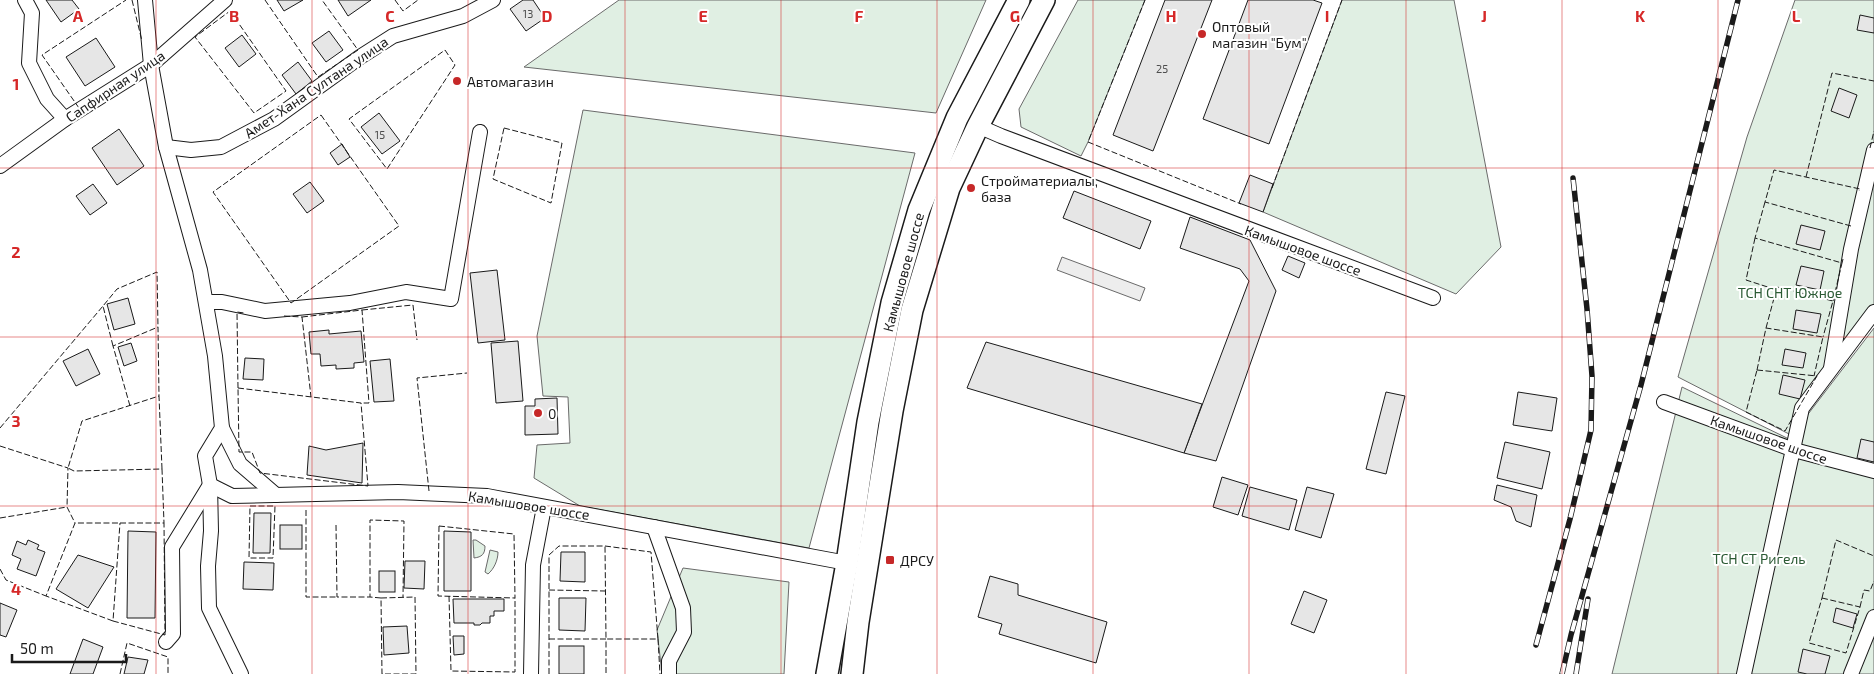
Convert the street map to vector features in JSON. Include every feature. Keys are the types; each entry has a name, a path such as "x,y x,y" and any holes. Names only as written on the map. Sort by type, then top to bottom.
{"main road":[{"name":"Камышовое шоссе","path":"826,674 868,422 892,303 919,210 956,118 1019,0"},
{"name":"Камышовое шоссе","path":"852,674 858,622 892,411 912,310 949,188 978,126 1044,0"}],"street":[{"path":"25,0 32,13 28,63 47,99 65,119"},
{"path":"145,0 151,65 166,147 200,270 206,302 215,356 222,428 240,464 276,495"},
{"name":"Сапфирная улица","path":"0,166 65,119 151,65 225,0"},
{"name":"Амет-Хана Султана улица","path":"166,147 191,150 221,147 274,119 360,57 393,36 463,16 493,0"},
{"name":"Камышовое шоссе","path":"978,126 1433,298"},
{"path":"206,302 222,302 265,310 350,303 406,292 451,299 480,132"},
{"path":"1830,372 1851,249 1874,150"},
{"path":"1744,674 1802,408 1874,312"},
{"name":"Камышовое шоссе","path":"1664,402 1794,450 1874,471"},
{"path":"222,428 205,456 210,485 209,608 241,674"},
{"path":"166,642 173,634 172,547 210,485"},
{"name":"Камышовое шоссе","path":"210,485 232,496 398,492 486,496 846,563"},
{"path":"531,674 533,565 544,507"},
{"path":"654,527 683,608 684,632 669,661 668,674"},
{"path":"1851,674 1874,617"}],"green space":[{"path":"619,0 986,0 936,113 524,67"},
{"path":"1078,0 1145,0 1081,156 1021,127 1019,109"},
{"path":"1342,0 1454,0 1501,247 1456,294 1263,212"},
{"name":"ТСН СНТ Южное","path":"1795,0 1874,0 1874,321 1789,434 1678,377 1747,137"},
{"path":"583,110 915,153 809,548 580,506 534,478 537,445 570,443 568,397 543,396 537,336"},
{"name":"ТСН СТ Ригель","path":"1874,328 1874,674 1612,674 1682,387 1789,439"},
{"path":"473,540 485,546 482,555 474,558"},
{"path":"490,550 498,552 498,555 494,567 488,574 485,572"},
{"path":"683,568 789,582 784,674 662,674 657,630"}],"shaded area":[{"path":"1062,257 1145,288 1140,301 1057,270"}],"building":[{"path":"46,0 72,0 79,9 61,22"},
{"path":"277,0 303,0 284,11"},
{"path":"338,0 371,0 348,16"},
{"path":"523,0 533,0 545,18 526,31 510,9"},
{"path":"1165,0 1212,0 1153,151 1113,135"},
{"path":"1248,0 1313,0 1322,3 1269,144 1203,119"},
{"path":"1860,15 1874,18 1874,33 1857,30"},
{"path":"329,31 343,50 326,62 312,43"},
{"path":"242,35 256,54 239,67 225,48"},
{"path":"96,38 115,67 85,86 66,57"},
{"path":"298,62 312,81 296,94 282,75"},
{"path":"1839,88 1857,95 1849,118 1831,111"},
{"path":"379,113 400,141 382,154 361,127"},
{"path":"119,129 144,166 117,185 92,148"},
{"path":"342,144 350,157 338,165 330,153"},
{"path":"1250,175 1273,184 1263,212 1239,203"},
{"path":"310,182 324,201 307,213 293,194"},
{"path":"93,184 107,203 90,215 76,196"},
{"path":"1074,191 1151,221 1140,249 1063,218"},
{"path":"1190,217 1250,240 1276,291 1216,461 1184,453 1249,281 1240,269 1180,248"},
{"path":"1801,225 1825,231 1820,250 1796,244"},
{"path":"1288,256 1305,263 1299,278 1282,270"},
{"path":"1801,266 1824,271 1820,290 1796,285"},
{"path":"497,270 505,340 478,343 470,273"},
{"path":"128,298 135,324 114,330 107,304"},
{"path":"1796,310 1821,314 1817,333 1793,329"},
{"path":"329,330 329,334 361,331 364,362 354,363 354,368 336,369 336,365 321,366 320,354 311,354 309,332"},
{"path":"518,341 523,401 496,403 491,343"},
{"path":"986,342 1202,404 1184,453 967,388"},
{"path":"131,343 137,361 124,366 118,347"},
{"path":"88,349 100,374 76,386 63,361"},
{"path":"1785,349 1806,353 1803,368 1782,365"},
{"path":"245,358 264,359 263,380 243,379"},
{"path":"390,359 394,401 374,402 370,361"},
{"path":"1783,375 1805,380 1800,399 1779,394"},
{"path":"1386,392 1405,396 1386,474 1366,469"},
{"path":"1518,392 1557,398 1552,431 1513,425"},
{"path":"557,398 558,434 525,435 525,406 535,406 535,399"},
{"path":"1861,439 1874,442 1874,462 1857,458"},
{"path":"1505,442 1550,452 1542,489 1497,478"},
{"path":"363,443 362,483 307,475 309,446 326,450"},
{"path":"1222,477 1248,485 1238,515 1213,507"},
{"path":"1497,485 1537,495 1531,527 1516,521 1511,507 1494,500"},
{"path":"1250,487 1297,500 1289,530 1242,516"},
{"path":"1307,487 1334,494 1321,538 1295,530"},
{"path":"254,513 271,513 270,553 253,553"},
{"path":"280,525 302,525 302,549 280,549"},
{"path":"128,531 156,532 155,618 127,618"},
{"path":"444,531 471,532 471,591 444,591"},
{"path":"28,540 39,545 37,549 45,552 36,576 17,569 21,559 12,555 17,541 26,545"},
{"path":"561,552 585,552 585,582 560,581"},
{"path":"78,555 114,567 88,608 56,589"},
{"path":"405,561 425,561 424,589 404,588"},
{"path":"244,562 274,563 273,590 243,589"},
{"path":"379,571 395,571 395,592 379,592"},
{"path":"990,576 1018,584 1018,595 1107,622 1096,663 999,634 1002,624 978,617"},
{"path":"1304,591 1327,600 1314,633 1291,624"},
{"path":"559,598 586,598 585,631 559,630"},
{"path":"453,599 504,599 504,611 494,611 494,616 490,616 490,623 474,625 474,623 454,623"},
{"path":"0,603 17,610 6,637 0,635"},
{"path":"1836,608 1857,614 1853,628 1833,622"},
{"path":"407,626 409,653 384,655 383,627"},
{"path":"453,636 464,636 464,654 454,655"},
{"path":"83,639 103,647 93,674 70,674"},
{"path":"559,646 584,646 584,674 559,674"},
{"path":"1803,649 1830,656 1825,674 1798,672"},
{"path":"128,657 148,660 144,674 124,674"}],"railway":[{"path":"1562,674 1571,635 1641,385 1738,0"},
{"path":"1536,645 1570,519 1591,430 1592,376 1573,178"},
{"path":"1576,674 1588,599"}],"fence":[{"path":"79,108 42,55 126,0"},
{"path":"132,0 142,41"},
{"path":"265,0 318,77 358,50 322,0"},
{"path":"395,0 403,11 418,0"},
{"path":"1145,0 1088,142 1241,204"},
{"path":"1272,188 1342,0"},
{"path":"230,11 286,91 254,113 195,37 230,11"},
{"path":"445,50 455,65 387,169 349,119 445,50"},
{"path":"1806,177 1832,73 1874,81"},
{"path":"321,115 399,226 291,303 213,192 321,115"},
{"path":"504,128 562,143 551,203 493,179 504,128"},
{"path":"1870,148 1874,131"},
{"path":"1851,226 1765,202 1774,170 1860,189 1859,191"},
{"path":"1765,202 1755,238 1842,263 1843,259"},
{"path":"1755,238 1746,280 1777,290"},
{"path":"1833,301 1842,263"},
{"path":"113,346 103,306 117,289 157,272 158,327"},
{"path":"1766,328 1777,287 1833,301 1823,337"},
{"path":"362,310 413,305 417,340"},
{"path":"0,428 103,306"},
{"path":"302,317 362,310 369,403 361,403"},
{"path":"238,388 237,312 244,313"},
{"path":"284,316 302,317 311,397"},
{"path":"130,406 113,346 158,327 159,396"},
{"path":"1757,370 1766,328 1823,337 1814,376"},
{"path":"1757,370 1817,376 1785,431 1746,412 1757,370"},
{"path":"429,491 417,378 467,373"},
{"path":"238,388 361,403 368,486 260,473 252,452 239,452 238,388"},
{"path":"162,469 159,396 82,421 68,468 74,471 162,469 164,523"},
{"path":"0,446 68,468 67,507"},
{"path":"250,506 275,506 273,558 249,558 250,506"},
{"path":"0,518 67,507 75,523"},
{"path":"306,510 306,597 337,597"},
{"path":"381,598 370,597 370,520 404,521 403,597"},
{"path":"113,621 46,596 75,523 120,523"},
{"path":"120,523 164,523 165,635 113,621 120,523"},
{"path":"336,525 337,597 370,597"},
{"path":"439,526 514,534 515,598 438,596 439,526"},
{"path":"1822,598 1836,540 1874,556"},
{"path":"549,674 549,555 559,546 605,546"},
{"path":"605,546 651,552 658,639 606,639 605,546"},
{"path":"0,569 6,580 46,596"},
{"path":"1860,607 1864,590 1870,591 1874,581"},
{"path":"549,590 605,591"},
{"path":"449,596 451,671 515,672 515,598"},
{"path":"415,597 416,674 382,674 381,598 415,597"},
{"path":"1822,598 1860,607 1846,653 1809,643 1822,598"},
{"path":"549,639 606,639 606,674"},
{"path":"658,639 660,674"},
{"path":"120,674 127,643 168,657 168,674"}],"place":[{"name":"Оптовый магазин \"Бум\"","path":"1202,34"},
{"name":"Автомагазин","path":"457,81"},
{"name":"Стройматериалы, база","path":"971,188"},
{"name":"0","path":"538,413"},
{"name":"ДРСУ","path":"890,560"}]}
